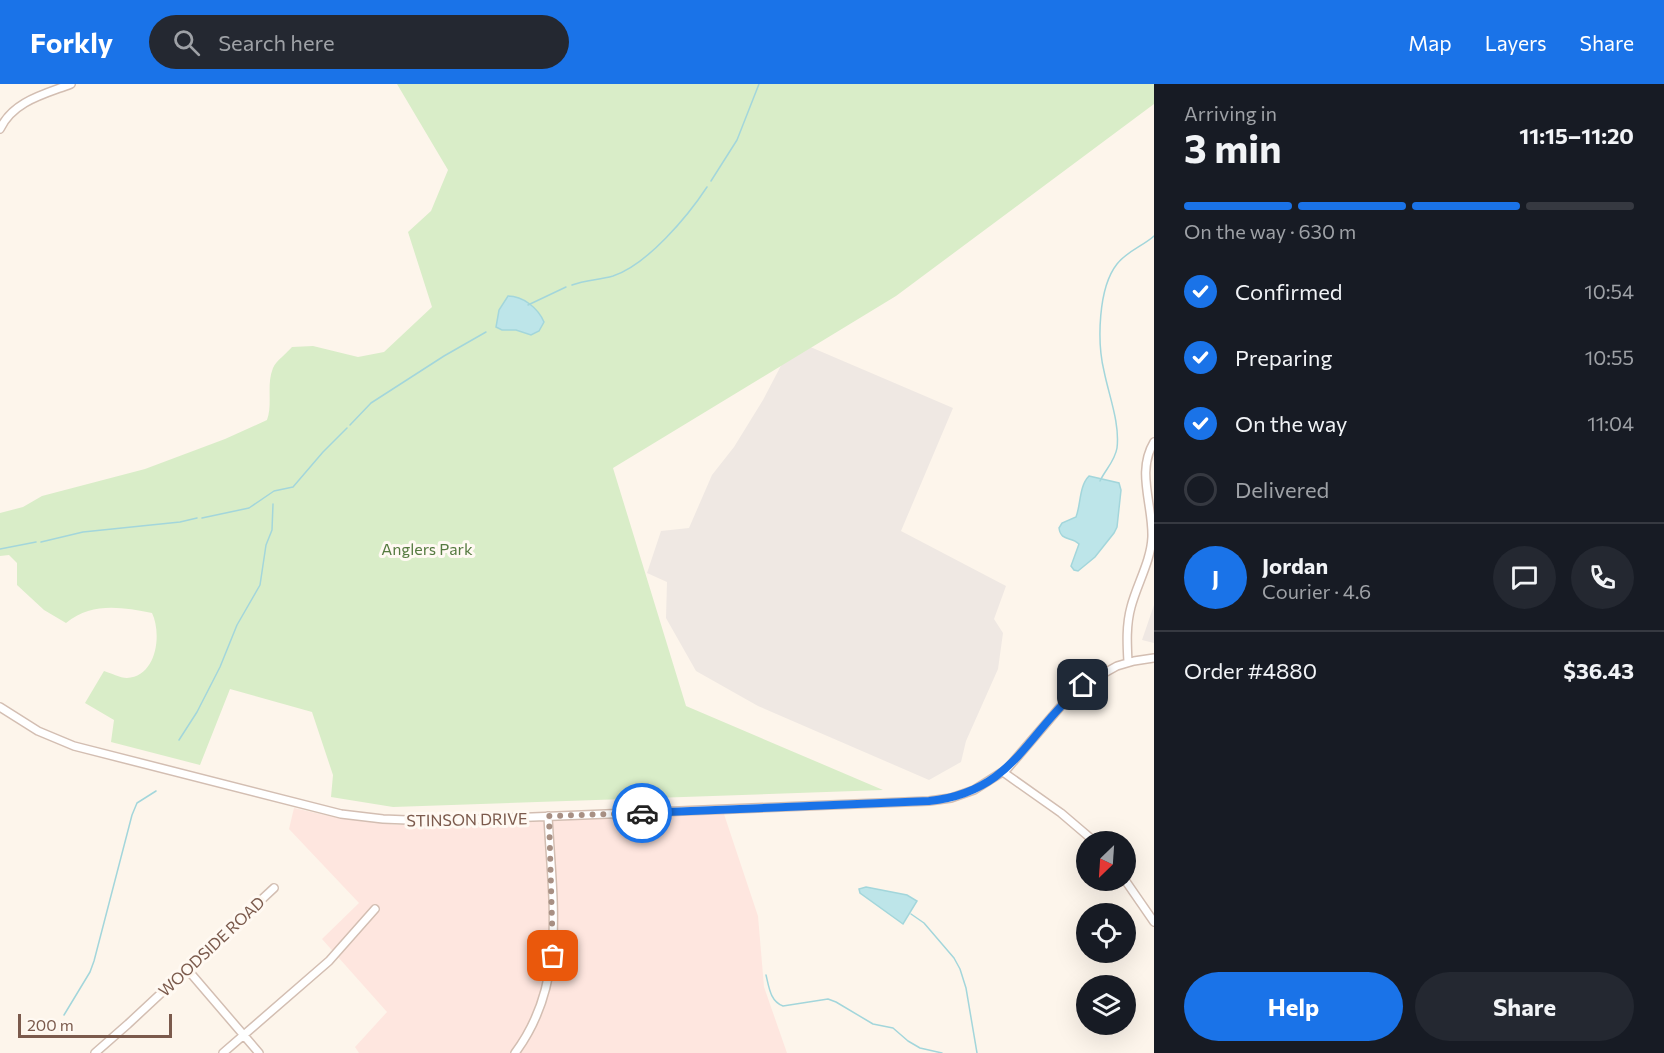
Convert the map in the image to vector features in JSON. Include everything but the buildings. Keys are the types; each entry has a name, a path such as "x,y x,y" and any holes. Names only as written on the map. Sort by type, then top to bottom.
{"street":[{"path":"0,129 9,114 25,102 71,84"},
{"path":"1128,662 1127,631 1130,610 1151,546 1151,518 1145,475 1147,457 1154,442"},
{"name":"STINSON DRIVE","path":"0,707 38,731 74,746 341,814 401,820 929,801 951,798 974,790 1003,772 1074,693 1093,679 1128,662 1154,658"},
{"path":"1003,772 1061,813 1082,831"},
{"path":"515,1053 536,1019 551,972 554,942 549,816"},
{"name":"WOODSIDE ROAD","path":"94,1053 274,888"},
{"path":"1133,891 1154,922"},
{"path":"223,1053 329,961 375,909"},
{"path":"186,969 259,1053"}],"shaded area":[{"path":"801,343 953,408 901,531 1006,586 994,619 1003,633 998,669 966,741 961,762 929,780 758,706 696,671 666,618 667,582 647,573 661,531 689,528 712,475 734,447 763,400 786,356"},
{"path":"1154,605 1154,643 1142,640"},
{"path":"294,808 333,817 397,825 724,814 758,916 764,987 787,1053 359,1053 355,1047 387,1012 322,939 359,903 289,829"}],"green space":[{"name":"Anglers Park","path":"397,84 1154,84 1154,104 896,296 613,468 686,706 883,790 393,807 331,797 333,775 312,712 230,689 200,765 111,742 114,720 85,703 104,671 127,678 145,670 151,662 155,653 157,632 152,613 118,608 96,609 76,616 66,623 44,610 17,585 17,563 9,555 0,556 0,513 23,507 42,496 145,469 225,439 267,420 273,368 292,347 313,346 358,357 384,352 432,307 408,232 431,211 448,170"}],"water":[{"path":"508,296 519,298 538,312 544,322 539,331 531,335 496,327 499,310"},
{"path":"1089,476 1119,483 1121,490 1117,527 1095,557 1078,571 1071,566 1079,544 1064,537 1059,528 1062,523 1076,517 1082,490"},
{"path":"866,887 907,895 917,901 903,924 860,893 859,889"}],"waterway":[{"path":"711,181 737,140 759,84"},
{"path":"572,285 613,276 639,262 678,225 707,187"},
{"path":"1100,481 1114,457 1118,439 1100,345 1101,316 1106,287 1117,264 1154,236"},
{"path":"528,305 566,287"},
{"path":"350,425 371,403 486,332"},
{"path":"202,518 249,508 274,491 293,487 347,428"},
{"path":"179,740 197,712 220,667 237,625 260,585 266,545 272,530 273,504"},
{"path":"41,542 83,532 180,522 197,518"},
{"path":"0,549 36,542"},
{"path":"64,1015 90,972 94,961 132,815 137,803 156,791"},
{"path":"911,914 924,923 954,958 960,969 966,988 977,1053"},
{"path":"766,975 775,1001 783,1006 828,999 873,1024 893,1028 920,1048 942,1053"}],"way so far":[{"path":"553,956 549,816 642,813"}],"route":[{"path":"642,813 929,801 951,798 974,790 1003,772 1028,747 1061,706 1083,685"}]}
